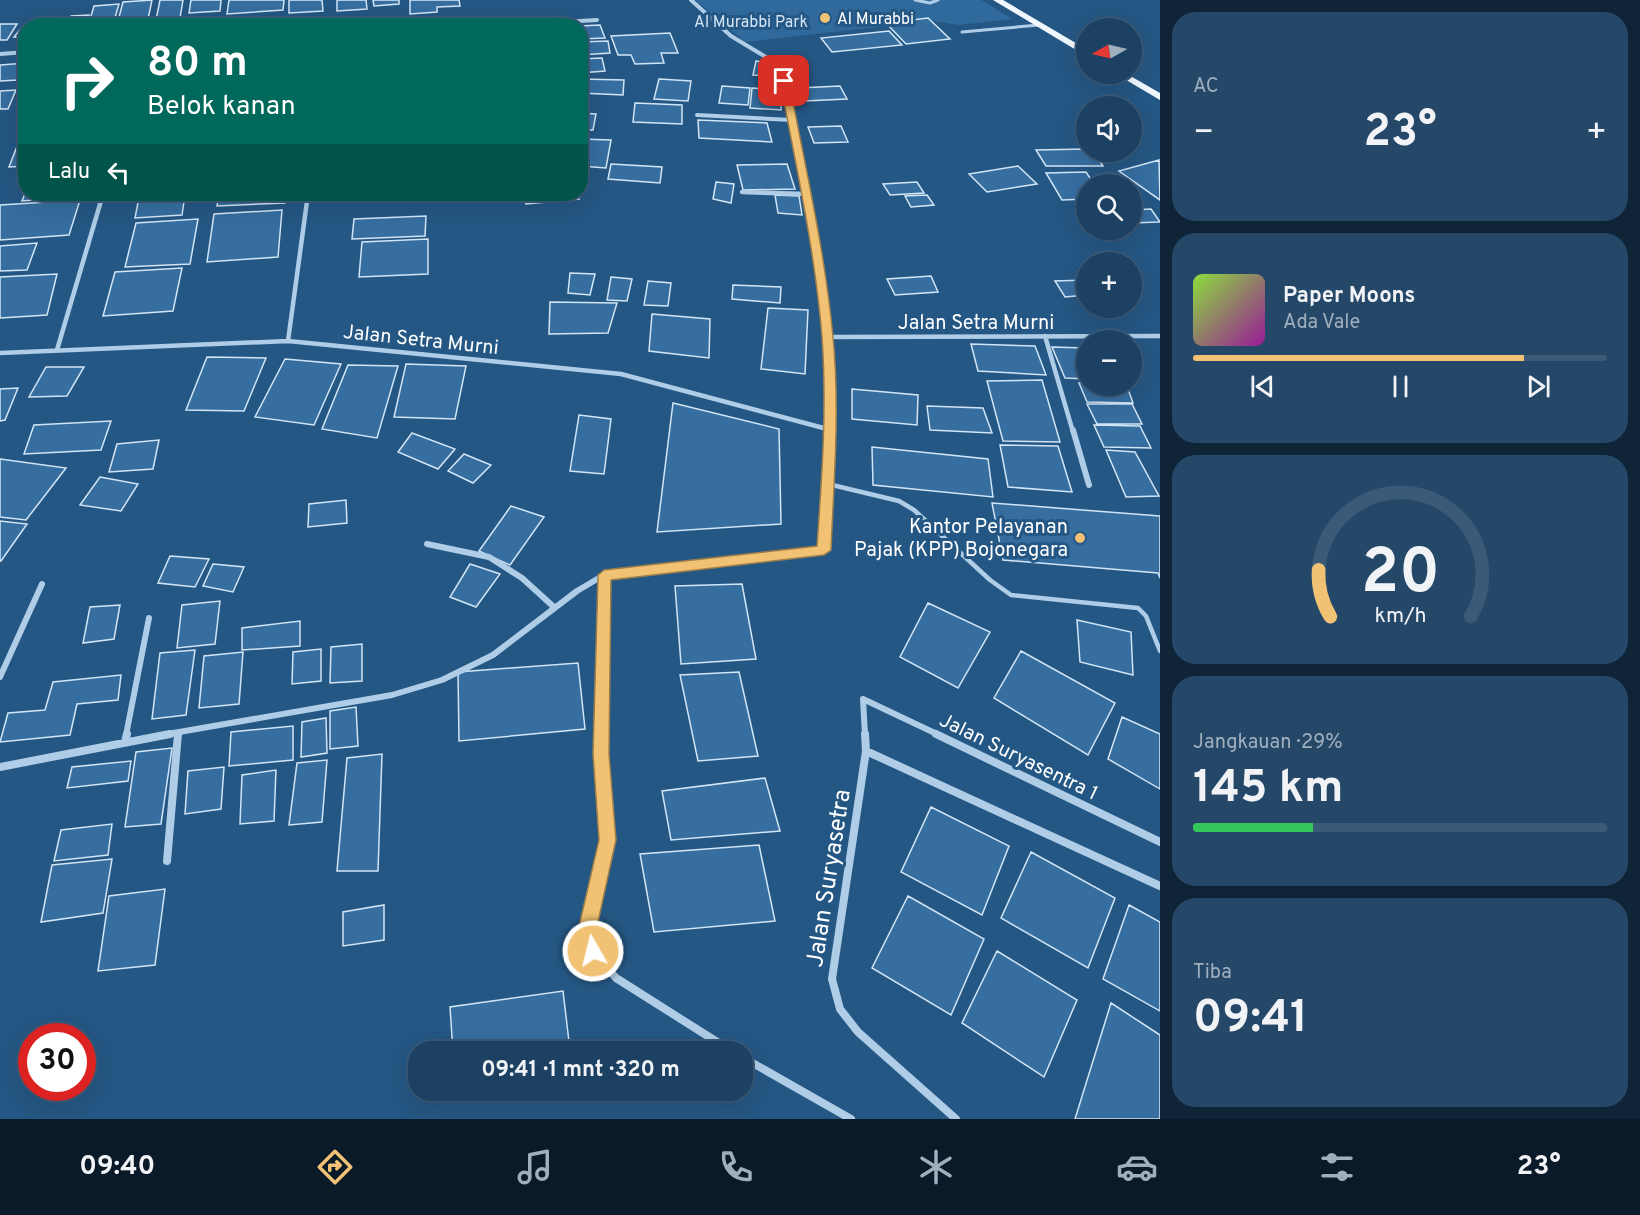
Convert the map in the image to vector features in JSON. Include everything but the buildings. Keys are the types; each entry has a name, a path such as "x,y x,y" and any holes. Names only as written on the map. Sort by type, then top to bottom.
{"main road":[{"path":"997,0 1076,47"},
{"path":"1138,84 1160,97"}],"street":[{"path":"0,767 126,742 392,696 442,680 493,655 577,591 604,575 824,550 831,430 827,337 806,194 781,69 771,59 738,43 691,0"},
{"path":"588,20 597,20"},
{"path":"0,54 18,53"},
{"path":"697,115 791,120"},
{"path":"742,192 806,194"},
{"path":"57,350 101,201"},
{"path":"288,341 307,201"},
{"path":"1045,336 1089,486"},
{"name":"Jalan Setra Murni","path":"827,337 1160,336"},
{"name":"Jalan Setra Murni","path":"0,353 288,341 621,375 831,430"},
{"path":"428,544 489,557 522,578 555,608"},
{"path":"604,575 601,754 608,840 589,922 593,951 616,978 714,1041"},
{"path":"0,677 42,584"},
{"path":"126,742 149,618"},
{"name":"Jalan Suryasetra","path":"863,699 866,751 832,980 840,1008 858,1032 956,1119"},
{"name":"Jalan Suryasentra 1","path":"863,699 1160,842"},
{"path":"167,861 178,733"},
{"path":"866,751 1160,886"},
{"path":"753,1063 851,1119"}],"lane":[{"path":"915,0 930,3 938,0"},
{"path":"962,32 1040,25"},
{"path":"828,484 899,501 914,510 990,580 1011,595 1138,608 1146,616 1160,651"}],"green space":[{"name":"Al Murabbi Park","path":"695,0 981,0 1012,19 959,25 933,21 745,42"}],"place":[{"name":"Al Murabbi","path":"825,18"},
{"name":"Kantor Pelayanan Pajak (KPP) Bojonegara","path":"1080,538"}],"route":[{"path":"593,951 589,922 608,840 601,754 604,575 824,550 831,430 827,337 813,234 784,81"}]}
